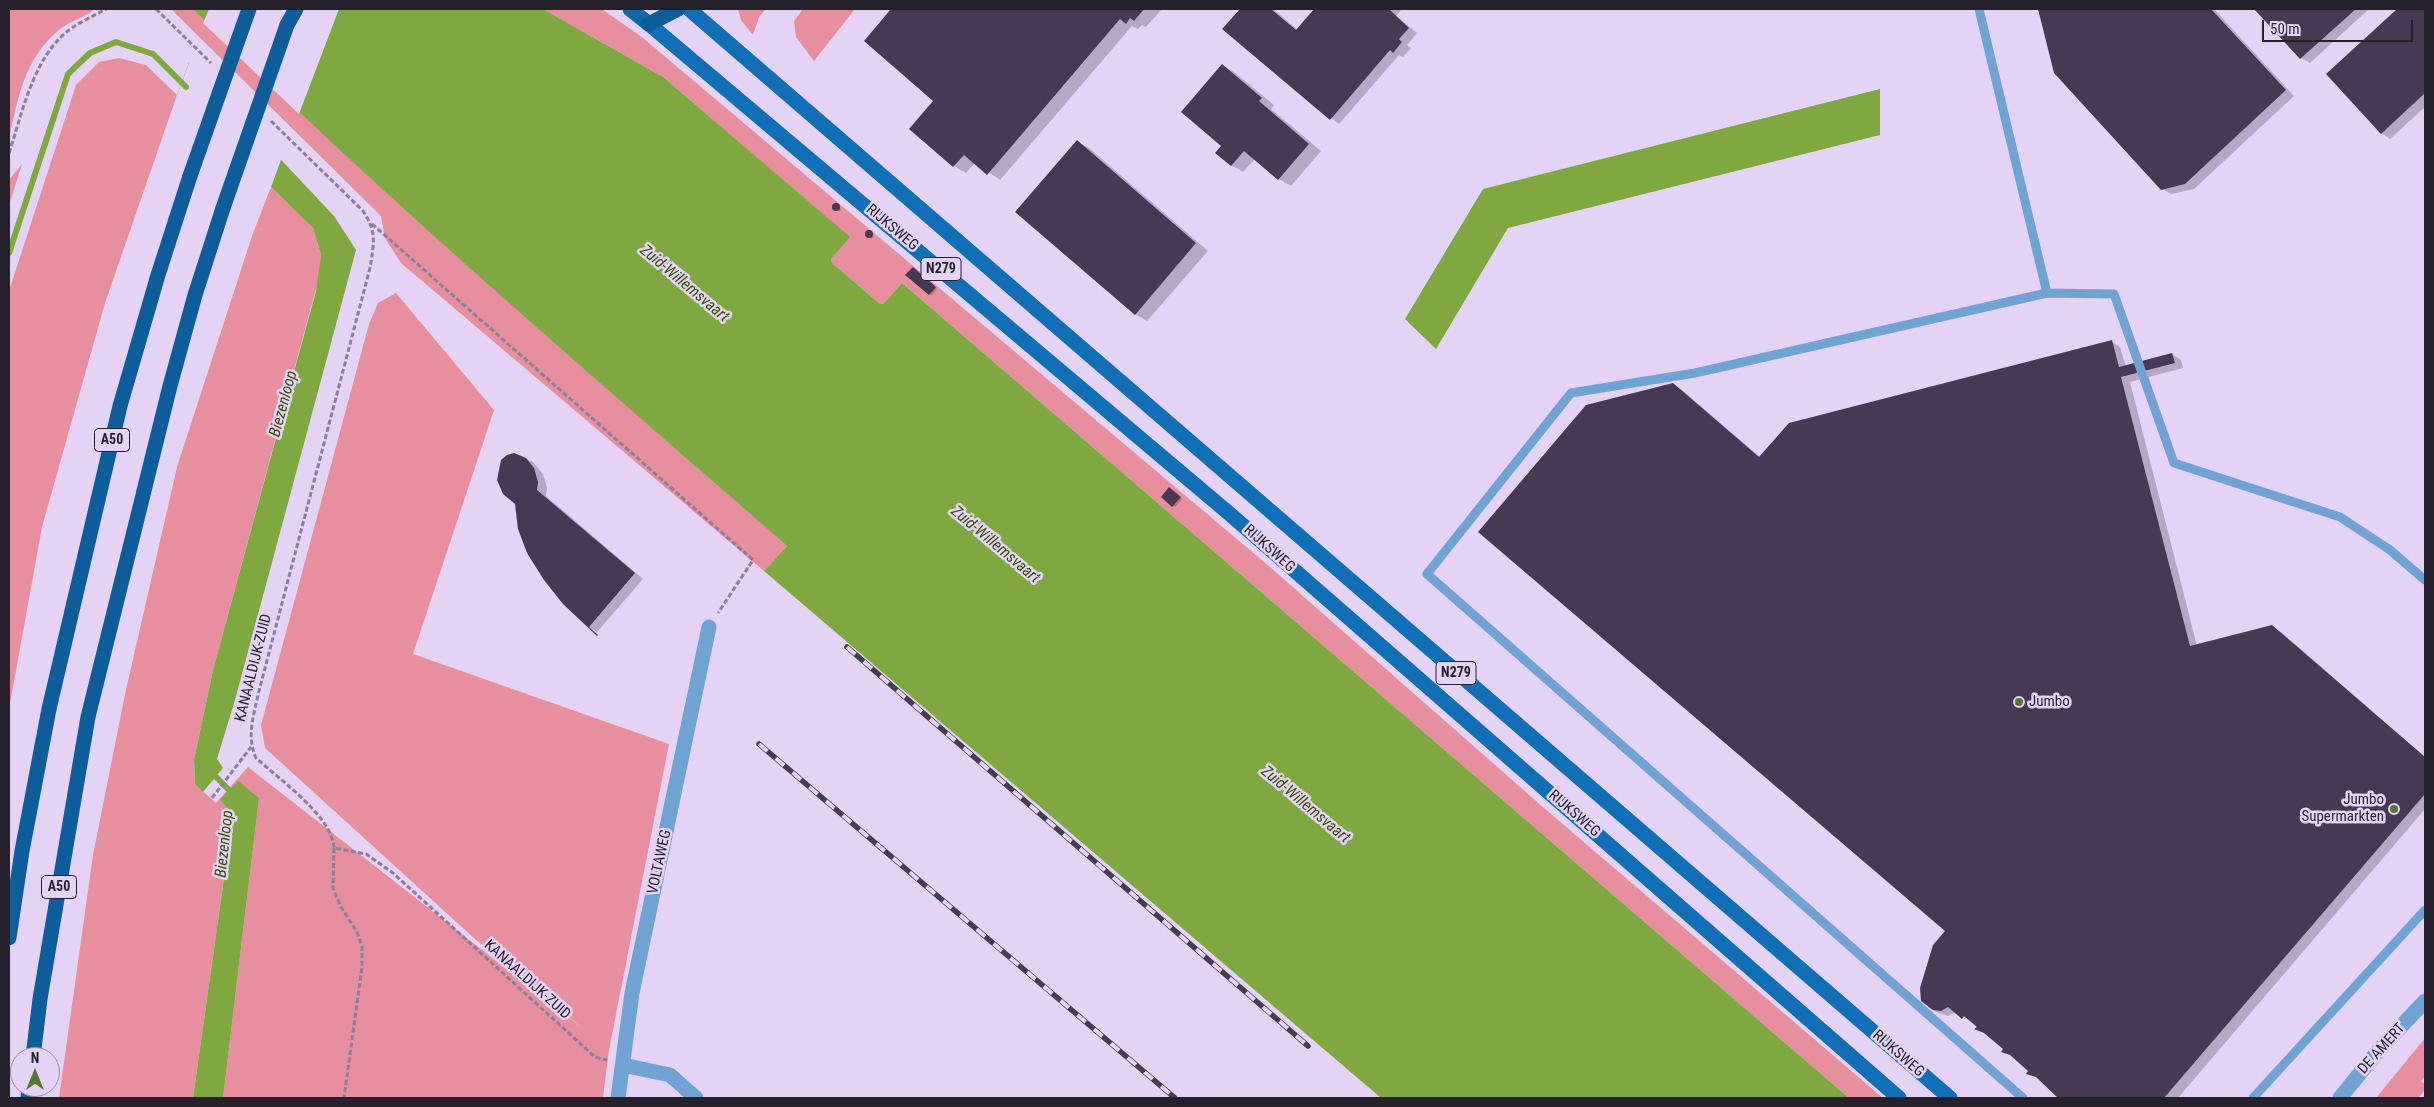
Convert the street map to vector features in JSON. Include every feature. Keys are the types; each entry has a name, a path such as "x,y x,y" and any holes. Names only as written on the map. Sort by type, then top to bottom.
{"highway":[{"name":"A50","path":"9,938 22,851 49,709 120,406 158,275 190,176 249,9"},
{"name":"A50","path":"34,1047 40,999 88,716 170,386 195,295 286,25 294,9"},
{"name":"RIJKSWEG","path":"630,9 651,16"},
{"path":"651,16 678,9"}],"main road":[{"name":"RIJKSWEG","path":"689,9 964,244 1688,875 1950,1098"},
{"name":"RIJKSWEG","path":"651,16 1231,515 1899,1098"}],"street":[{"name":"VOLTAWEG","path":"618,1098 632,992 709,627"},
{"name":"DE AMERT","path":"2340,1098 2377,1052 2425,1001"},
{"path":"623,1064 670,1075 696,1098"}],"lane":[{"path":"1979,9 2047,293"},
{"path":"2023,1098 1428,574 1571,393 1695,373 2047,293 2114,294 2174,463 2340,517 2390,550 2425,580"},
{"path":"2253,1098 2425,910"}],"path":[{"path":"9,153 30,90 46,53 64,34 106,9"},
{"name":"KANAALDIJK-ZUID","path":"251,747 250,732 259,691 370,268 374,243 372,224 753,560 709,627"},
{"path":"213,797 251,747 256,758 327,825 334,848 333,888 341,907 357,932 362,946 362,966 344,1098"},
{"name":"KANAALDIJK-ZUID","path":"334,848 366,854 393,873 596,1057 623,1064"}],"shaded area":[{"path":"9,9 95,9 59,30 47,41 30,66 24,80 9,139"},
{"path":"171,9 193,9 540,329 787,546 764,571 401,263 385,238 381,216"},
{"path":"543,9 602,9 643,38 1270,567 1544,808 1883,1098 1849,1098 902,283 883,304 880,304 832,263 831,259 849,237 663,77"},
{"path":"738,9 766,9 759,17 753,35 741,20"},
{"path":"803,9 855,9 814,61 796,37 794,21"},
{"path":"119,58 146,65 177,95 105,303 42,527 9,709 9,291 76,85 99,62"},
{"path":"22,164 9,205 9,180"},
{"path":"271,187 313,228 321,255 320,274 213,670 194,760 195,784 216,803 248,767 582,1028 475,939 265,748 261,725 369,324 378,303 396,293 494,410 413,654 669,744 609,1050 603,1098 223,1098 259,798 220,800 233,813 193,1098 59,1098 93,855 125,694 177,467 252,236"},
{"path":"2425,1038 2425,1076 2421,1081 2425,1084 2425,1090 2418,1098 2376,1098"}],"water":[{"name":"Zuid-Willemsvaart","path":"193,9 543,9 663,77 850,237 831,259 832,263 880,304 883,304 902,283 1849,1098 1381,1098 764,571 787,546 411,215"},
{"path":"189,62 334,216 356,250 235,700 217,759 223,768 203,792 195,784 194,760 213,670 316,291 321,255 313,228 177,95"},
{"path":"1880,89 1880,135 1508,228 1436,349 1405,319 1483,189"},
{"path":"238,781 259,798 223,1098 193,1098 233,814 220,800"}],"pier":[{"path":"209,9 339,9 299,114 203,23"},
{"path":"190,60 282,157 270,190 176,98"}],"building":[{"path":"891,9 1144,9 1134,21 1130,18 1126,24 1120,19 987,175 964,155 953,167 909,129 933,101 864,41"},
{"path":"1240,9 1271,9 1296,30 1314,9 1389,9 1409,28 1399,39 1402,42 1393,53 1390,50 1330,120 1222,29"},
{"path":"2038,9 2211,9 2286,90 2185,184 2161,190 2054,73"},
{"path":"2254,9 2356,9 2300,59"},
{"path":"2397,9 2425,9 2425,93 2381,134 2326,74"},
{"path":"1222,64 1262,98 1259,101 1309,144 1278,180 1244,151 1231,166 1215,153 1221,146 1181,112"},
{"path":"1077,140 1196,243 1135,315 1015,212"},
{"path":"836,203 840,207 836,211 832,207"},
{"path":"869,230 873,234 869,238 865,234"},
{"path":"913,267 936,287 929,295 905,275"},
{"name":"Jumbo","path":"2112,340 2119,367 2172,353 2175,363 2121,377 2190,646 2272,625 2425,757 2425,794 2164,1098 2058,1098 2036,1077 2026,1074 2028,1071 2010,1055 2001,1052 2003,1049 1984,1033 1974,1029 1977,1027 1964,1016 1962,1019 1948,1007 1941,1011 1933,1010 1921,1001 1920,988 1933,945 1945,931 1478,532 1586,405 1673,383 1759,457 1789,423"},
{"path":"514,453 526,458 534,468 538,482 537,490 635,573 589,627 597,636 563,604 544,580 527,553 518,529 515,504 503,494 497,480 501,460 507,455"},
{"path":"1169,487 1181,497 1172,507 1161,497"}],"waterway":[{"name":"Biezenloop","path":"9,253 68,74 90,53 116,42 153,54 186,87"},
{"name":"Biezenloop","path":"210,771 235,796"}],"railway":[{"path":"847,647 1308,1046"},
{"path":"759,744 1175,1098"}],"place":[{"name":"Jumbo","path":"2019,702"},
{"name":"Jumbo Supermarkten","path":"2394,809"}]}
